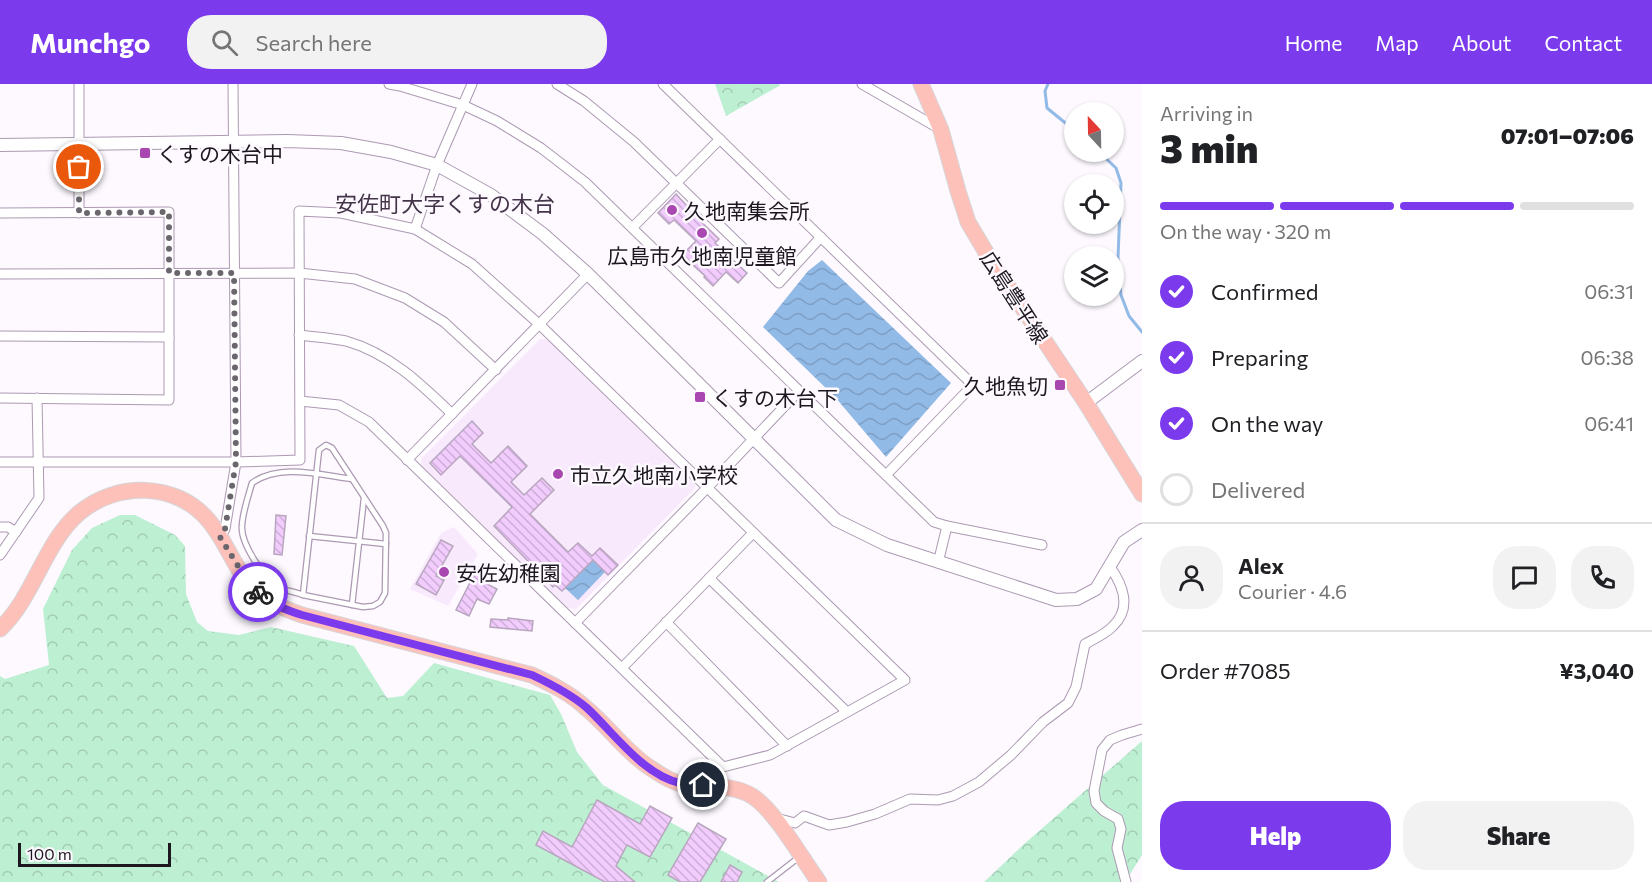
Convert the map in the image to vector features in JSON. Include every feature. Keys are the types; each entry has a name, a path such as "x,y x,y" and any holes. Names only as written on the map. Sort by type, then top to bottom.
{"main road":[{"name":"広島豊平線","path":"921,84 941,130 968,222 990,260 1086,404 1142,494"},
{"path":"0,629 17,610 65,527 78,514 93,503 115,493 143,489 168,494 193,505 209,520 248,582 264,598 281,608 302,615 532,675 558,687 586,707 638,760 661,775 679,783 732,789 751,795 762,803 775,817 819,882"}],"street":[{"path":"79,84 79,213"},
{"path":"220,537 225,529 236,462 233,84"},
{"path":"389,84 463,105 497,121 541,148 585,182 934,522 1042,545"},
{"path":"415,230 437,165 472,84"},
{"path":"556,84 584,101 634,142 779,283 821,237"},
{"path":"663,84 972,385 886,475"},
{"path":"862,84 941,130"},
{"path":"633,227 720,139"},
{"path":"0,145 287,141 341,143 391,152 437,165 491,195 543,234 588,274 836,520 887,545 1056,600 1077,599 1096,589 1124,542 1142,530"},
{"path":"0,462 300,460 299,211 341,213 415,230 472,264 540,325 905,680 770,755 723,767 369,422 339,405 300,401"},
{"path":"0,213 169,212 169,400 0,398"},
{"path":"0,274 299,273 355,279 405,298 444,322 496,370"},
{"path":"407,460 588,274"},
{"path":"299,335 346,342 384,357 419,381 452,414"},
{"path":"0,336 169,337"},
{"path":"1086,404 1142,362"},
{"path":"575,623 799,391"},
{"path":"0,555 39,498 37,398"},
{"path":"938,563 947,526"},
{"path":"0,527 8,527 16,532"},
{"path":"622,668 753,532"},
{"path":"775,817 795,823 804,816 829,825 848,822 875,814 910,799 938,800 953,796 979,782 1011,755 1043,722 1068,703 1076,687 1085,644 1114,626 1125,605 1120,581 1110,567"},
{"path":"709,578 847,712"},
{"path":"666,622 787,746"},
{"path":"1126,882 1117,848 1121,829 1118,819 1096,803 1094,791 1102,750 1110,740 1142,729"}],"lane":[{"path":"303,595 309,536 316,475 319,450 326,445 332,448 383,526 386,533 385,593 380,602 363,608 303,595 281,588 258,567 242,534 252,483 261,476 291,472 316,475 352,479"},
{"path":"352,605 364,498"},
{"path":"309,536 386,544"},
{"path":"767,882 801,857"}],"shaded area":[{"name":"市立久地南小学校","path":"540,339 546,339 695,483 695,488 576,609 568,608 421,465 421,459"},
{"name":"安佐幼稚園","path":"454,527 478,554 448,606 410,589 441,533"}],"green space":[{"path":"715,84 780,84 726,116"},
{"path":"120,515 135,515 175,535 185,546 186,594 197,622 208,631 239,635 271,627 354,646 387,698 403,696 434,663 550,695 561,714 577,752 603,785 779,882 0,882 0,676 5,679 49,665 43,609 72,550 92,528"},
{"path":"1142,741 1142,855 1125,882 984,882 1023,845"}],"water":[{"path":"822,260 951,383 886,457 835,397 763,327 808,271"},
{"path":"593,560 605,572 578,600 565,588"}],"building":[{"path":"676,194 719,239 715,243 747,273 738,283 726,272 713,286 682,255 696,241 674,220 669,224 658,213"},
{"path":"472,421 483,433 472,444 491,463 508,446 527,466 511,482 524,495 542,478 554,490 530,514 568,552 578,543 592,556 600,548 618,565 608,575 593,560 562,591 555,585 553,587 494,526 512,507 460,456 441,475 430,463"},
{"path":"276,515 286,516 282,555 274,554"},
{"path":"441,540 453,546 436,576 444,580 436,595 416,584"},
{"path":"478,567 490,573 485,583 497,589 489,604 477,599 469,616 456,610"},
{"path":"508,618 533,621 532,631 490,627 491,619 508,620"},
{"path":"597,800 640,824 650,806 672,818 650,857 627,845 616,866 635,882 605,882 536,845 543,831 572,847"},
{"path":"698,823 726,839 700,882 680,882 668,875"},
{"path":"730,865 742,872 737,882 721,882"}],"waterway":[{"path":"1048,84 1045,91 1047,108 1064,122"},
{"path":"1110,162 1116,168 1121,183 1118,258 1121,295 1129,316 1142,332"}],"way so far":[{"path":"79,167 79,213 169,212 169,273 234,273 236,462 225,529 220,537 248,582 258,592"}],"place":[{"name":"くすの木台中","path":"145,153"},
{"name":"久地南集会所","path":"672,210"},
{"name":"広島市久地南児童館","path":"702,233"},
{"name":"久地魚切","path":"1060,385"},
{"name":"くすの木台下","path":"700,397"},
{"name":"市立久地南小学校","path":"558,474"},
{"name":"安佐幼稚園","path":"444,572"}],"district":[{"name":"安佐町大字くすの木台","path":"445,203"}],"route":[{"path":"258,592 281,608 302,615 532,675 558,687 586,707 638,760 661,775 679,783 703,785"}]}
